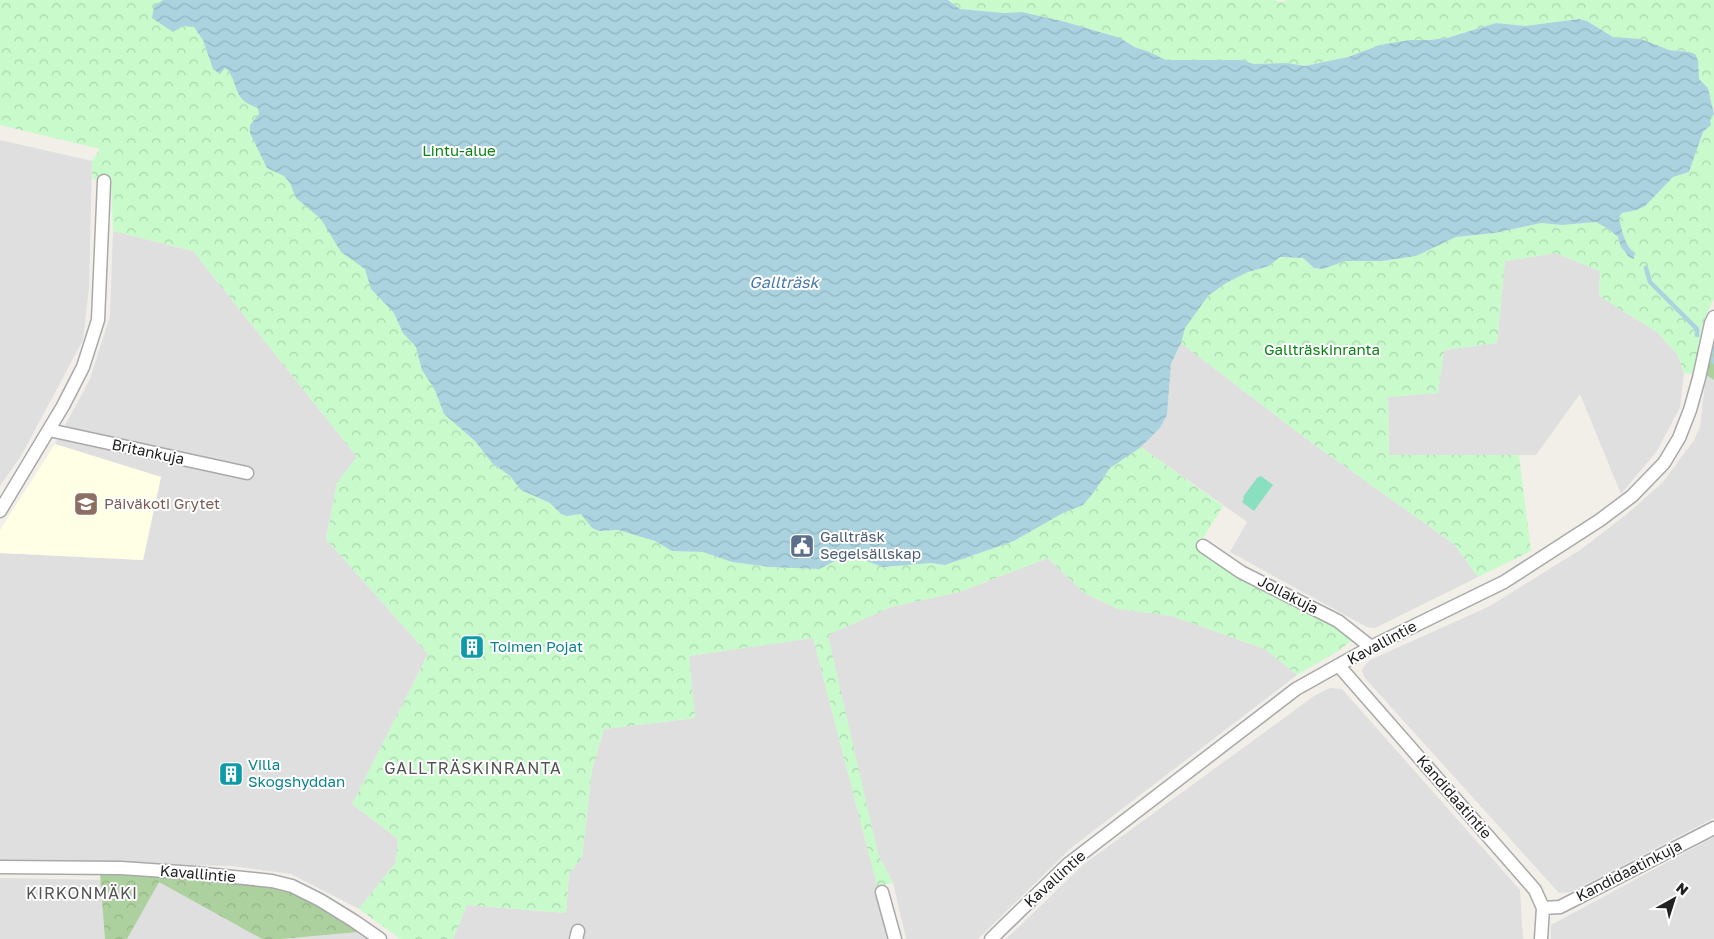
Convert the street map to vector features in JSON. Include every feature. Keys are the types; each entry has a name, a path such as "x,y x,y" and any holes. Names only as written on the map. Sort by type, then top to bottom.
{"street":[{"path":"0,511 49,430 83,367 98,320 104,181"},
{"name":"Kavallintie","path":"991,939 1066,866 1296,689 1371,647 1504,582 1600,520 1632,496 1664,463 1679,438 1692,402 1711,322 1714,317"},
{"name":"Britankuja","path":"49,430 247,473"},
{"name":"Jollakuja","path":"1203,546 1241,572 1338,620 1371,647"},
{"name":"Kandidaatintie","path":"1339,666 1535,890 1543,908"},
{"name":"Kandidaatinkuja","path":"1543,908 1560,907 1714,828"},
{"name":"Kavallintie","path":"0,867 122,868 272,881 292,886 320,900 380,939"},
{"path":"882,892 894,939"},
{"path":"1541,939 1543,908"}],"shaded area":[{"path":"0,140 92,161 89,288 83,340 21,456 0,486"},
{"path":"113,231 193,251 357,457 337,483 326,539 428,654 352,804 398,839 396,862 359,909 291,874 231,866 0,860 0,553 143,560 161,477 55,444 90,379 110,316"},
{"path":"1555,253 1600,271 1599,296 1657,332 1677,354 1684,373 1680,407 1657,451 1621,494 1580,394 1536,455 1389,455 1388,397 1438,393 1444,350 1497,343 1505,261"},
{"path":"1181,343 1312,443 1454,544 1478,577 1375,628 1367,627 1230,552 1247,522 1141,447 1160,428 1167,415 1171,364"},
{"path":"1706,375 1714,380 1714,818 1571,892 1559,893 1364,677 1362,671 1370,660 1490,606 1580,550 1627,514 1663,482 1694,440 1700,427"},
{"name":"Päiväkoti Grytet","path":"55,444 161,477 143,560 0,553 0,530"},
{"path":"1048,558 1084,593 1118,609 1172,616 1265,649 1297,675 1071,848 978,939 906,939 893,883 878,854 827,635 891,607 959,592"},
{"path":"813,638 891,939 453,939 467,905 566,913 569,874 582,857 592,770 604,729 695,718 689,656"},
{"path":"1330,688 1342,689 1520,890 1523,939 1006,939 1084,864 1314,696"},
{"path":"1714,837 1714,939 1551,939 1551,925"},
{"path":"0,878 159,881 262,939 0,939"},
{"path":"359,932 369,939 281,939"}],"green space":[{"name":"Gallträskinranta","path":"0,0 653,0 444,414 475,441 492,463 510,476 521,490 550,503 561,514 567,516 581,513 592,528 599,531 618,530 655,541 672,551 703,552 732,562 770,567 819,569 843,557 861,559 883,567 931,563 945,565 1014,541 1063,513 1083,505 1110,468 1141,447 1223,506 1196,549 1242,580 1336,626 1352,640 1338,651 1297,675 1265,649 1172,616 1118,609 1084,593 1048,558 959,592 891,607 828,635 878,854 893,883 877,886 813,638 689,656 695,718 604,729 592,770 582,857 569,874 566,913 467,905 453,939 401,939 359,909 396,862 398,839 352,804 428,654 326,539 337,483 357,457 193,251 113,231 111,182 92,179 92,161 100,149 0,125"},
{"path":"948,0 1273,0 1281,2 1287,0 1714,0 1714,111 1708,88 1699,79 1698,70 1689,52 1669,50 1641,39 1613,37 1587,21 1579,19 1525,26 1496,23 1447,38 1380,45 1348,57 1305,66 1287,63 1254,64 1241,60 1166,60 1134,47 1120,38 1066,22 1022,12 1004,13 960,9"},
{"name":"Gallträskinranta","path":"1714,114 1714,298 1702,325 1695,374 1684,373 1677,354 1657,332 1599,296 1600,271 1555,253 1505,261 1497,343 1444,350 1438,393 1388,397 1389,455 1519,455 1531,551 1478,577 1454,544 1312,443 1181,343 1184,328 1208,296 1226,283 1248,272 1269,266 1279,257 1303,258 1314,268 1323,269 1345,261 1382,261 1416,256 1456,237 1495,233 1541,223 1562,225 1596,222 1618,237 1621,247 1634,253 1622,232 1619,217 1622,213 1637,210 1673,177 1689,172 1703,132 1711,125 1710,120"},
{"path":"1714,337 1714,380 1706,375"},
{"path":"1261,476 1273,485 1254,511 1242,502 1243,497 1257,478"},
{"path":"100,874 243,881 277,887 304,898 359,932 262,939 159,882 127,939 105,939"}],"water":[{"name":"Gallträsk","path":"163,0 948,0 960,9 1004,13 1022,12 1066,22 1120,38 1134,47 1166,60 1241,60 1254,64 1287,63 1305,66 1348,57 1380,45 1410,40 1447,38 1496,23 1525,26 1579,19 1587,21 1613,37 1641,39 1669,50 1695,54 1698,60 1699,79 1708,88 1714,114 1710,120 1711,125 1703,132 1689,172 1673,177 1645,206 1622,213 1619,217 1622,232 1634,253 1634,259 1629,257 1621,247 1618,237 1596,222 1562,225 1541,223 1495,233 1456,237 1416,256 1382,261 1345,261 1323,269 1314,268 1303,258 1280,257 1269,266 1248,272 1226,283 1208,296 1185,328 1181,343 1171,364 1167,415 1160,428 1141,447 1110,468 1083,505 1063,513 1014,541 945,565 931,563 883,567 861,559 843,557 819,569 770,567 732,562 703,552 672,551 655,541 618,530 599,531 592,528 581,514 567,516 561,514 550,503 521,490 510,476 492,463 475,441 444,414 435,390 422,370 416,347 403,333 394,313 371,289 365,269 341,252 321,219 296,198 290,183 284,176 267,168 250,133 250,125 259,114 258,108 243,100 231,75 225,68 220,74 213,69 203,40 194,27 183,26 173,32 152,18 154,6"}],"waterway":[{"path":"1646,268 1650,282 1697,329 1697,335"},
{"path":"1710,356 1714,346"},
{"path":"1707,351 1714,362"}],"place":[{"name":"Päiväkoti Grytet","path":"86,504"},
{"name":"Gallträsk Segelsällskap","path":"802,546"},
{"name":"Toimen Pojat","path":"472,647"},
{"name":"Villa Skogshyddan","path":"231,774"}],"district":[{"name":"GALLTRÄSKINRANTA","path":"473,768"},
{"name":"KIRKONMÄKI","path":"82,893"}],"park label":[{"name":"Lintu-alue","path":"459,151"}]}
